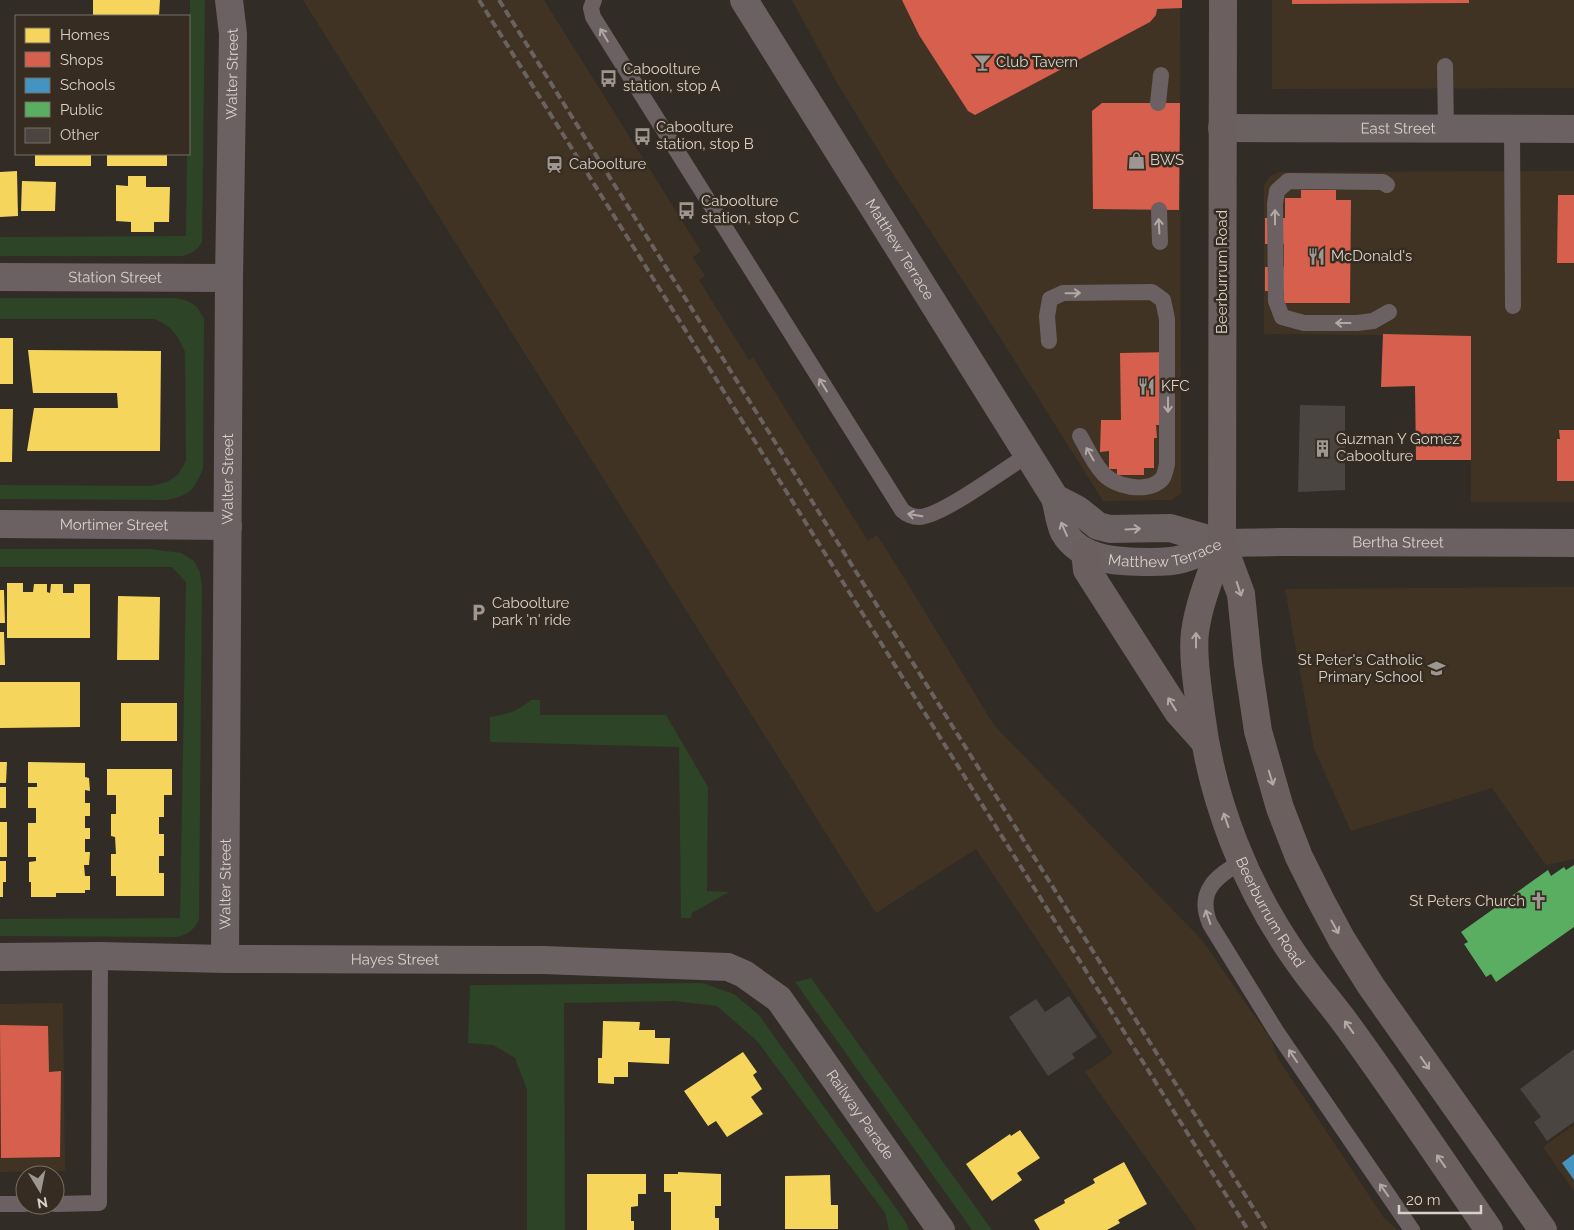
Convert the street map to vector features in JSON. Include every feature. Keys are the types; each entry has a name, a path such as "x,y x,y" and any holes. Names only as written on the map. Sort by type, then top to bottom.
{"main road":[{"name":"Beerburrum Road","path":"1223,0 1222,543 1202,601 1195,634 1196,670 1204,740 1213,780 1226,821 1257,895 1298,961 1347,1025 1489,1230"},
{"name":"Beerburrum Road","path":"1222,543 1241,594 1248,664 1258,731 1280,808 1299,857 1342,940 1371,986 1543,1230"},
{"path":"1086,552 1087,570 1178,712 1204,740"}],"street":[{"name":"Walter Street","path":"224,959 229,278 233,34 229,0"},
{"name":"Matthew Terrace","path":"744,0 1055,498 1063,531 1072,542 1086,552 1104,558 1127,562 1171,562 1222,543"},
{"name":"East Street","path":"1222,128 1574,129"},
{"name":"Station Street","path":"0,277 229,278"},
{"name":"Matthew Terrace","path":"1055,498 1078,510 1098,526 1110,529 1170,528 1222,543"},
{"name":"Mortimer Street","path":"0,524 228,526"},
{"name":"Bertha Street","path":"1222,543 1574,543"},
{"name":"Hayes Street","path":"0,957 100,956 224,959 543,960 728,967 744,974 779,999"},
{"name":"Railway Parade","path":"779,999 941,1230"}],"lane":[{"path":"594,0 592,12 598,24 896,502 906,513 919,517 937,512 960,500 1028,455"},
{"path":"1445,66 1446,129"},
{"path":"1158,104 1160,75"},
{"path":"1512,129 1513,306"},
{"path":"1387,184 1383,182 1288,181 1277,191 1275,204 1276,301 1282,317 1304,323 1358,323 1373,320 1389,312"},
{"path":"1159,210 1160,242"},
{"path":"1049,341 1048,316 1050,299 1063,293 1152,292 1162,300 1168,319 1167,464 1162,478 1152,485 1140,487 1112,481 1102,473 1080,436"},
{"path":"1242,861 1213,882 1205,898 1206,915 1210,924 1276,1031 1412,1230"},
{"path":"65,1204 99,1203 100,956"},
{"path":"0,1204 15,1204"}],"shaded area":[{"path":"303,0 544,0 701,251 693,257 705,276 699,280 749,360 753,357 868,541 877,535 994,725 1202,940 1272,1041 1277,1057 1384,1218 1398,1230 1197,1230 1085,1072 1113,1053 976,849 876,913"},
{"path":"792,0 1180,0 1181,493 1172,500 1103,501 1001,339 891,171 837,83"},
{"path":"1272,0 1574,0 1574,88 1272,89"},
{"path":"1574,171 1574,502 1471,502 1471,336 1264,334 1264,185 1270,176 1279,172"},
{"name":"St Peter's Catholic Primary School","path":"1574,587 1574,859 1546,865 1492,788 1351,831 1314,749 1285,589"},
{"path":"63,1003 65,1165 15,1165 15,1172 0,1172 0,1004"},
{"path":"1574,1125 1574,1191 1543,1147"}],"green space":[{"path":"190,0 205,0 202,241 199,247 192,253 182,256 0,256 0,237 186,236 187,155 190,155"},
{"path":"0,298 176,298 190,302 199,310 204,319 203,469 190,491 166,500 0,499 0,485 156,485 176,476 186,460 185,352 177,336 165,324 154,319 0,319"},
{"path":"0,549 151,549 181,553 194,561 200,572 202,587 199,920 188,933 177,937 0,936 0,919 180,918 186,582 172,567 0,567"},
{"path":"531,700 540,700 540,715 666,715 708,787 707,891 729,892 692,913 691,918 681,918 679,747 490,742 490,717 512,712"},
{"path":"811,978 992,1230 972,1230 795,982"},
{"path":"702,983 734,994 759,1015 905,1221 909,1230 889,1230 885,1213 757,1041 717,1006 674,1001 564,1003 565,1230 527,1230 527,1090 515,1058 493,1045 468,1043 470,985"}],"building: Homes":[{"path":"93,0 160,0 159,15 93,15"},
{"path":"35,155 91,155 91,166 35,166"},
{"path":"107,155 167,155 167,166 107,166"},
{"path":"17,171 18,216 0,217 0,172"},
{"path":"128,176 146,176 146,187 170,187 169,222 154,222 154,232 131,232 131,222 116,221 116,185 128,186"},
{"path":"22,181 56,182 55,211 21,211"},
{"path":"0,338 13,338 13,384 0,384"},
{"path":"28,350 161,351 160,451 27,451 34,408 118,408 117,393 33,393"},
{"path":"0,409 13,409 12,462 0,462"},
{"path":"7,583 23,583 23,592 33,592 34,584 47,584 47,592 50,593 51,584 63,584 63,593 74,593 74,584 90,584 90,638 7,638"},
{"path":"0,590 4,590 5,623 0,623"},
{"path":"118,596 160,597 159,660 117,660"},
{"path":"0,632 4,632 5,665 0,665"},
{"path":"0,682 80,682 80,727 0,728"},
{"path":"121,703 177,703 177,741 121,741"},
{"path":"0,762 7,762 6,783 0,783"},
{"path":"28,762 85,763 85,777 89,778 90,791 85,790 85,803 90,803 90,816 85,816 85,828 90,828 90,839 85,839 85,852 90,852 89,865 84,865 85,876 90,876 90,890 85,890 85,893 56,893 56,897 31,897 29,862 36,861 36,857 28,857 28,823 36,823 36,808 28,808 28,787 37,787 37,783 28,783"},
{"path":"107,769 172,769 172,795 164,795 164,817 159,817 159,834 164,834 164,856 159,856 159,873 164,873 164,896 116,896 116,876 111,876 111,854 116,854 115,837 111,836 111,814 116,814 116,795 107,795"},
{"path":"0,787 6,787 6,808 0,808"},
{"path":"0,822 7,822 7,857 0,857"},
{"path":"0,861 6,861 6,882 3,882 3,897 0,897"},
{"path":"603,1021 640,1022 639,1030 655,1030 655,1038 670,1038 669,1064 628,1062 628,1077 614,1077 614,1084 598,1083 598,1058 602,1058"},
{"path":"743,1052 757,1072 753,1075 762,1089 751,1097 763,1114 727,1137 716,1121 708,1126 684,1091"},
{"path":"1020,1130 1040,1158 1017,1173 1022,1180 992,1201 966,1164 1010,1134 1011,1136"},
{"path":"1124,1162 1147,1204 1118,1220 1120,1223 1107,1230 1040,1230 1034,1220 1065,1203 1064,1200 1095,1183 1093,1179"},
{"path":"678,1172 721,1174 721,1206 715,1206 715,1218 719,1218 719,1230 671,1230 671,1192 664,1192 664,1174 678,1174"},
{"path":"587,1174 646,1174 646,1194 638,1194 638,1206 631,1207 631,1221 634,1221 634,1230 587,1230"},
{"path":"830,1175 831,1205 838,1205 838,1229 785,1229 785,1176"}],"building: Shops":[{"path":"902,0 1182,0 1182,8 1157,9 1156,15 1150,22 975,115 968,111 919,35"},
{"path":"1292,0 1469,0 1469,3 1292,4"},
{"name":"BWS","path":"1102,103 1180,103 1179,210 1093,209 1092,111"},
{"name":"McDonald's","path":"1301,190 1336,190 1336,200 1351,200 1350,303 1284,303 1284,291 1265,291 1265,267 1284,267 1284,244 1265,244 1265,218 1285,218 1285,198 1301,198"},
{"path":"1558,195 1574,195 1574,263 1557,263"},
{"path":"1383,334 1471,336 1471,460 1416,460 1415,386 1381,387"},
{"name":"KFC","path":"1173,352 1174,425 1156,425 1157,438 1154,438 1154,468 1144,468 1144,475 1117,475 1117,469 1109,469 1109,451 1100,452 1101,420 1121,420 1120,353"},
{"path":"1559,430 1574,430 1574,481 1557,481 1557,439 1560,439"},
{"path":"0,1025 48,1026 49,1072 61,1071 60,1157 1,1158"}],"building: Schools":[{"path":"1574,1154 1574,1180 1562,1163"}],"building: Public":[{"name":"St Peters Church","path":"1574,865 1574,927 1496,982 1491,974 1486,977 1464,944 1468,942 1461,932 1548,870 1551,876 1564,867 1566,870"}],"building: Other":[{"name":"Guzman Y Gomez Caboolture","path":"1300,405 1345,406 1345,490 1298,492"},
{"path":"1069,996 1097,1037 1072,1054 1075,1058 1048,1076 1009,1017 1036,999 1045,1012"},
{"path":"1574,1049 1574,1122 1547,1141 1534,1122 1541,1117 1520,1089"}],"railway":[{"path":"479,0 1248,1230"},
{"path":"499,0 1267,1230"}],"place":[{"name":"Club Tavern","path":"982,62"},
{"name":"Caboolture station, stop A","path":"609,78"},
{"name":"Caboolture station, stop B","path":"642,136"},
{"name":"BWS","path":"1136,160"},
{"name":"Caboolture","path":"555,164"},
{"name":"Caboolture station, stop C","path":"687,210"},
{"name":"McDonald's","path":"1317,256"},
{"name":"KFC","path":"1147,386"},
{"name":"Guzman Y Gomez Caboolture","path":"1322,448"},
{"name":"Caboolture park 'n' ride","path":"478,612"},
{"name":"St Peter's Catholic Primary School","path":"1437,669"},
{"name":"St Peters Church","path":"1539,901"}]}
